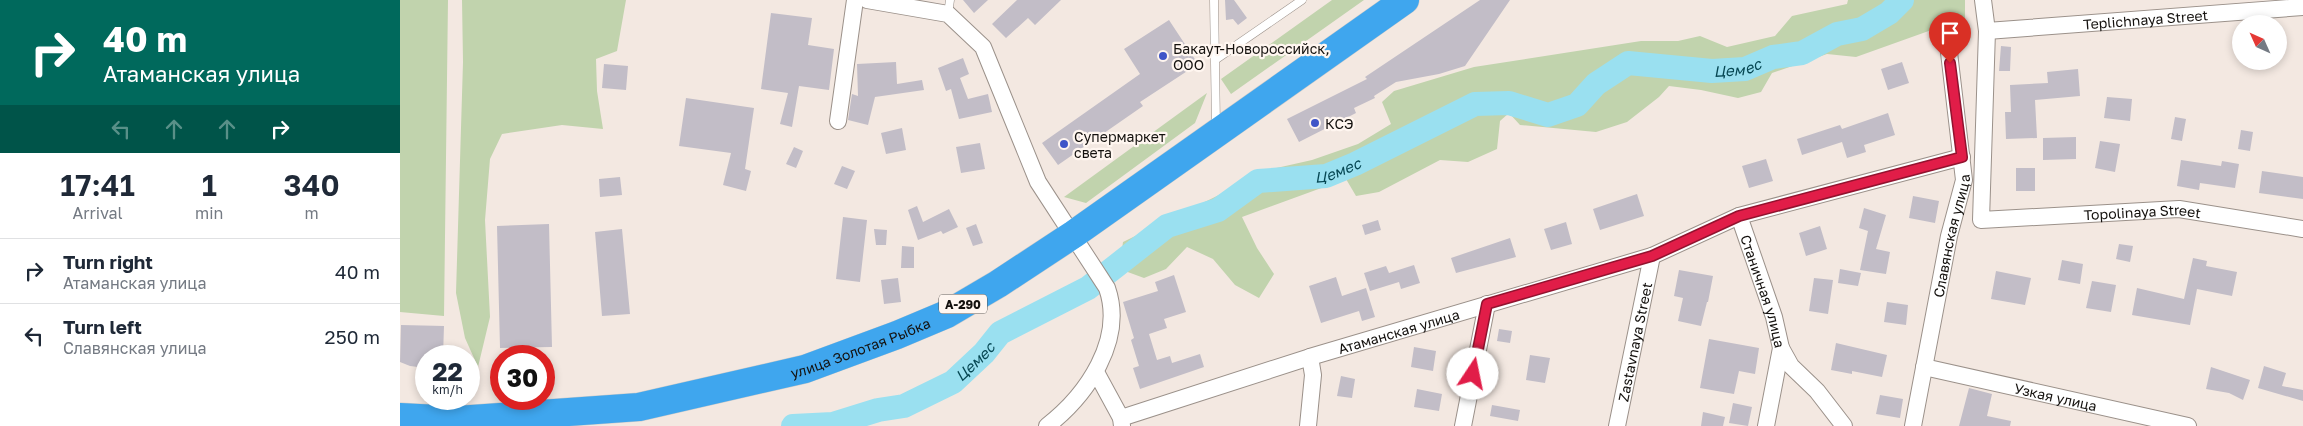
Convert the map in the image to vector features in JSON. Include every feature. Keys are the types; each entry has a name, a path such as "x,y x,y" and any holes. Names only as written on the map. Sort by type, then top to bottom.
{"highway":[{"name":"улица Золотая Рыбка","path":"400,417 457,420 638,407 805,369 898,335 947,314 998,284 1074,234 1405,0"}],"street":[{"path":"838,121 855,0"},
{"path":"867,0 949,7 983,47 1038,182 1074,234 1107,288 1113,319 1110,338 1096,372 1062,415 1047,426"},
{"path":"1983,0 1987,31"},
{"name":"Teplichnaya Street","path":"1987,31 2241,6 2303,7"},
{"name":"Topolinaya Street","path":"1987,31 1981,220 2179,209 2303,229"},
{"name":"Славянская улица","path":"1913,426 1948,236 1964,180 1948,44"},
{"name":"Атаманская улица","path":"1122,422 1310,357 1652,256 1739,216 1962,157"},
{"name":"Станичная улица","path":"1739,216 1774,317 1781,348 1766,426"},
{"name":"Zastavnaya Street","path":"1617,426 1652,256"},
{"path":"1463,426 1487,304"},
{"path":"1781,348 1791,366 1817,391 1844,426"},
{"path":"1308,426 1313,375 1310,357"},
{"name":"Узкая улица","path":"1924,367 2188,426"},
{"path":"1096,372 1122,422"}],"lane":[{"path":"1214,0 1216,133"},
{"path":"1215,60 1302,0"}],"green space":[{"path":"400,0 448,0 444,316 400,312"},
{"path":"462,0 626,0 617,51 596,59 597,91 603,129 562,125 502,134 490,159 485,220 490,317 480,359 480,345 468,345 465,338 456,293 463,62"},
{"path":"1332,0 1364,0 1231,94 1221,79"},
{"path":"1848,0 1965,0 1965,18 1856,57 1827,54 1772,73 1761,92 1738,98 1701,90 1669,86 1659,97 1627,122 1596,132 1520,125 1509,113 1500,121 1497,149 1468,162 1440,160 1379,192 1356,196 1346,179 1242,217 1257,248 1274,274 1259,298 1235,285 1213,259 1187,247 1166,269 1144,278 1125,271 1121,257 1123,242 1272,169 1312,160 1358,144 1391,124 1382,102 1394,91 1474,67 1641,41 1678,41 1700,36 1727,47 1775,36 1792,16 1847,4"},
{"path":"1207,93 1195,123 1086,203 1064,197"}],"building":[{"path":"963,0 988,0 974,13"},
{"path":"1017,0 1061,0 1035,25 1028,18 1006,38 992,24"},
{"path":"1225,0 1234,0 1247,18 1238,25 1233,19 1226,20"},
{"path":"1480,0 1510,0 1465,66 1439,74 1396,82 1374,96 1375,98 1354,108 1356,113 1299,142 1287,119 1367,79 1365,77"},
{"path":"771,13 812,18 808,45 834,49 829,90 799,86 792,127 780,124 788,93 761,89"},
{"path":"1169,20 1198,64 1140,102 1143,106 1058,165 1042,143 1140,74 1124,49"},
{"path":"2001,46 2011,47 2010,71 1999,71"},
{"path":"963,58 969,74 960,78 968,99 988,94 992,112 959,119 951,89 946,91 938,68"},
{"path":"896,62 897,84 922,80 924,90 875,97 868,125 848,120 852,94 858,96 857,64"},
{"path":"1902,62 1909,83 1888,90 1881,69"},
{"path":"604,64 628,66 626,90 602,88"},
{"path":"2078,69 2080,96 2035,100 2037,138 2006,139 2005,112 2011,112 2010,85 2048,83 2047,72"},
{"path":"2107,97 2132,99 2130,121 2104,118"},
{"path":"686,98 754,108 745,169 751,171 746,191 723,185 731,153 679,146"},
{"path":"1888,113 1895,135 1864,145 1866,152 1847,158 1842,142 1802,155 1797,139 1840,125 1842,129"},
{"path":"2175,117 2186,119 2182,141 2171,139"},
{"path":"902,128 906,150 886,154 881,133"},
{"path":"2241,130 2253,132 2250,151 2238,149"},
{"path":"2076,137 2076,159 2043,160 2043,138"},
{"path":"2100,141 2120,144 2115,172 2095,168"},
{"path":"980,143 985,169 961,173 956,147"},
{"path":"794,147 803,151 796,168 786,164"},
{"path":"1766,159 1773,181 1749,188 1742,166"},
{"path":"2181,160 2221,166 2222,161 2239,164 2235,188 2200,183 2199,190 2177,186"},
{"path":"842,166 855,171 847,189 834,184"},
{"path":"2016,168 2035,168 2035,191 2016,191"},
{"path":"2262,171 2303,177 2303,199 2259,193"},
{"path":"620,177 622,195 600,197 599,179"},
{"path":"1637,194 1644,216 1600,230 1593,209"},
{"path":"1913,196 1939,201 1935,223 1909,218"},
{"path":"917,206 923,222 949,209 958,227 943,234 941,231 918,240 908,210"},
{"path":"1864,208 1886,215 1876,249 1890,252 1886,274 1860,270 1868,231 1859,228"},
{"path":"843,217 867,220 860,282 836,279"},
{"path":"1378,220 1381,230 1365,235 1362,225"},
{"path":"1566,222 1572,244 1551,250 1544,229"},
{"path":"549,224 552,345 500,345 497,226"},
{"path":"976,224 983,243 973,246 966,228"},
{"path":"1820,226 1827,249 1806,256 1799,233"},
{"path":"622,229 630,314 602,316 595,232"},
{"path":"874,229 887,230 886,245 876,245"},
{"path":"1510,238 1516,257 1456,273 1451,258"},
{"path":"2119,244 2133,246 2130,262 2116,259"},
{"path":"902,246 914,247 914,268 901,268"},
{"path":"2193,258 2207,261 2206,266 2237,272 2232,296 2197,289 2190,325 2132,315 2137,288 2184,299"},
{"path":"2062,260 2083,264 2080,284 2058,280"},
{"path":"1414,265 1420,283 1401,289 1399,282 1370,291 1364,273 1386,266 1389,273"},
{"path":"1840,269 1861,273 1858,286 1838,283"},
{"path":"1679,270 1713,276 1701,326 1678,321 1683,298 1674,296"},
{"path":"1996,271 2031,278 2025,305 1991,299"},
{"path":"1174,275 1186,312 1164,319 1167,328 1149,334 1157,360 1170,356 1172,363 1200,354 1204,367 1140,389 1133,368 1139,366 1131,340 1134,338 1123,302 1158,291 1155,282"},
{"path":"1336,277 1342,296 1366,288 1375,317 1362,321 1359,311 1321,323 1309,286"},
{"path":"898,278 901,302 884,304 881,280"},
{"path":"1814,278 1833,280 1828,314 1809,311"},
{"path":"2092,281 2116,285 2111,312 2086,308"},
{"path":"1887,302 1908,305 1906,325 1884,322"},
{"path":"401,325 444,326 443,345 415,345 415,367 400,362"},
{"path":"1499,329 1512,331 1510,343 1497,341"},
{"path":"1709,339 1759,348 1755,374 1739,371 1734,394 1700,388"},
{"path":"1836,343 1887,355 1882,377 1852,371 1852,374 1831,370"},
{"path":"1414,347 1436,351 1433,371 1411,367"},
{"path":"1530,355 1550,358 1545,383 1526,380"},
{"path":"2264,366 2286,373 2282,386 2303,390 2303,401 2258,388"},
{"path":"2211,367 2250,380 2243,400 2229,393 2206,389"},
{"path":"1341,376 1355,379 1352,398 1337,396"},
{"path":"1969,388 1992,394 1987,416 2011,421 2010,426 1959,426"},
{"path":"1417,389 1442,394 1439,411 1414,407"},
{"path":"1880,395 1903,399 1900,418 1876,414"},
{"path":"1733,403 1752,407 1748,426 1729,423"},
{"path":"1492,405 1520,410 1518,421 1490,416"},
{"path":"1703,412 1725,417 1723,426 1701,426"}],"waterway":[{"name":"Цемес","path":"793,426 833,424 878,410 904,406 953,382 984,353 1000,333 1088,288 1167,226 1218,210 1258,181 1326,176 1355,164 1475,104 1509,103 1548,115 1577,105 1596,84 1628,63 1712,71 1745,69 1773,57 1802,53 1837,34 1862,29 1889,13 1902,0"}],"place":[{"name":"Бакаут-Новороссийск, ООО","path":"1163,56"},
{"name":"КСЭ","path":"1315,123"},
{"name":"Супермаркет света","path":"1064,144"}],"route":[{"path":"1473,374 1487,304 1652,256 1739,216 1962,157 1950,63"}]}
